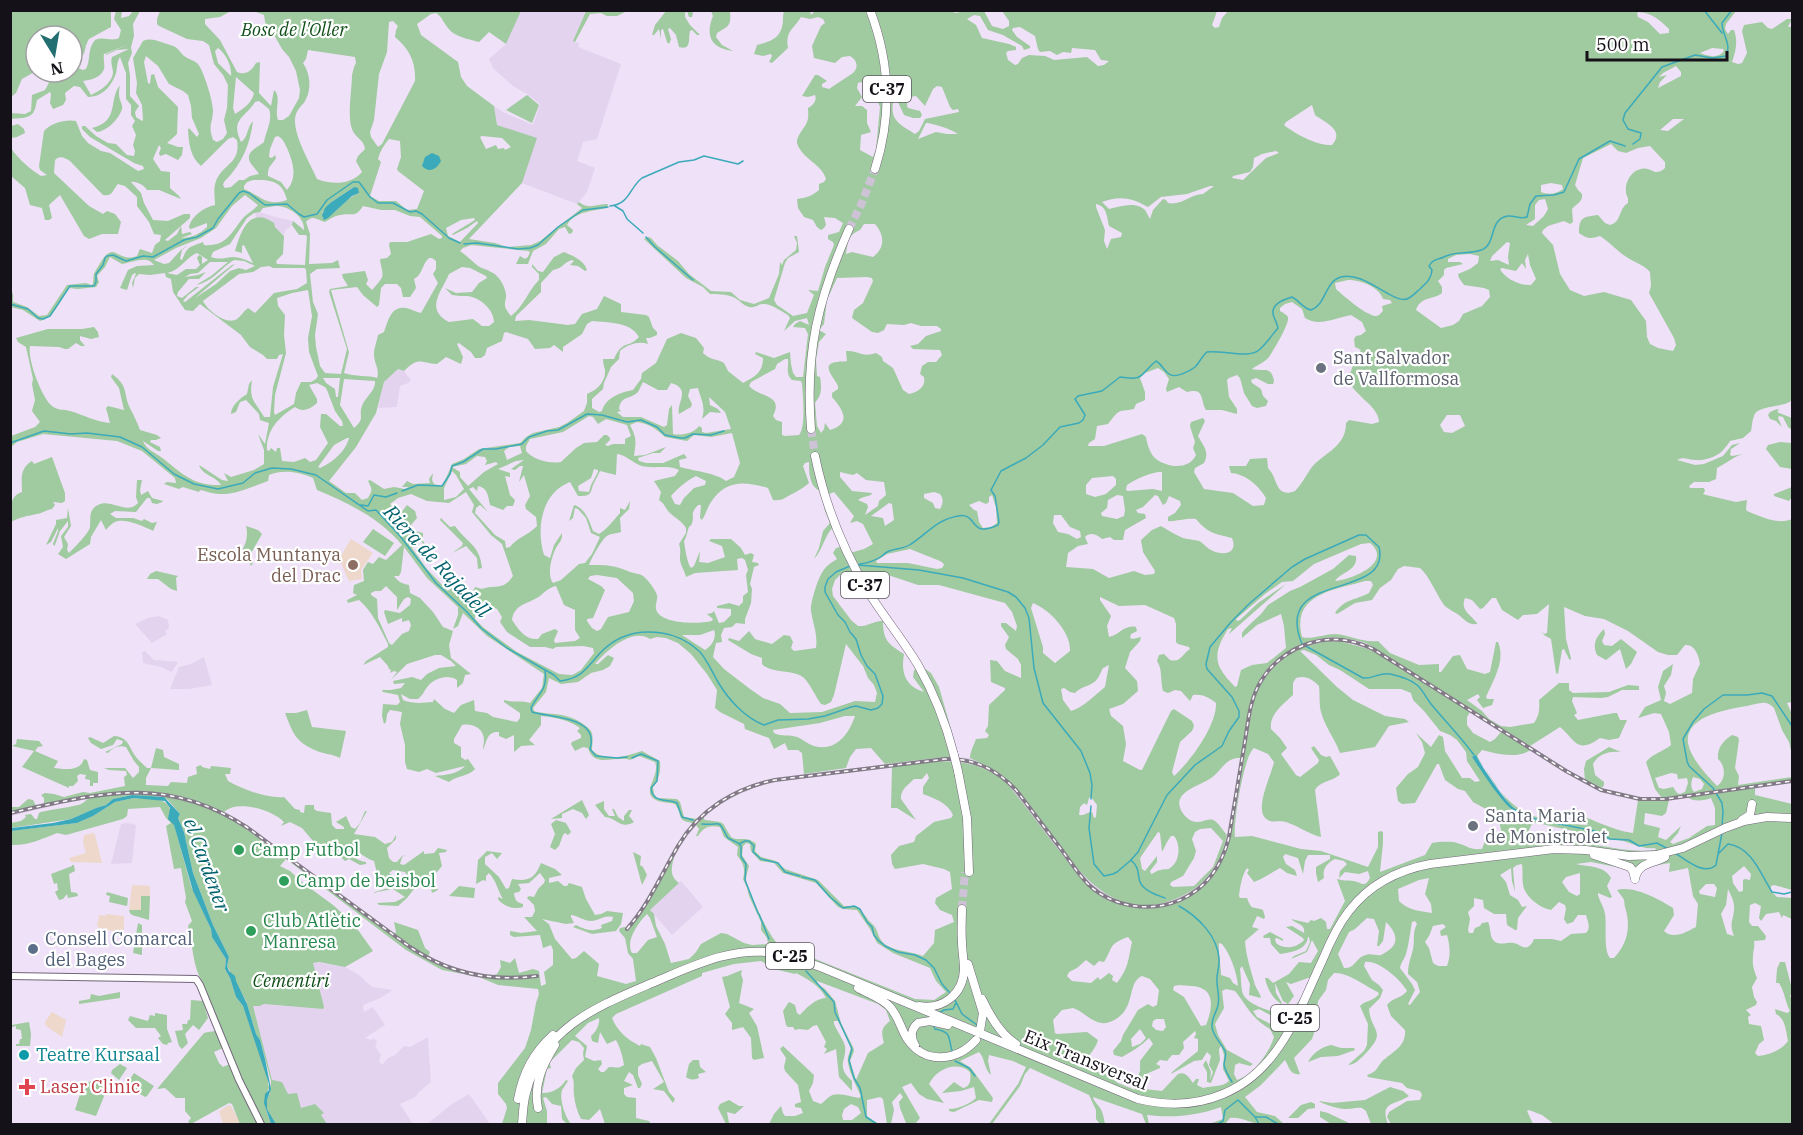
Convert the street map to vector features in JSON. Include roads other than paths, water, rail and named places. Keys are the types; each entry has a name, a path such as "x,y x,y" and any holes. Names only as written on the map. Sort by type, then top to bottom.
{"highway":[{"name":"C-37","path":"870,10 883,54 887,85 885,127 875,169"},
{"path":"811,429 810,373 815,328 828,277 849,229"},
{"name":"C-37","path":"815,456 833,522 850,558 921,672 940,713 954,755 962,794 967,872"},
{"path":"1732,826 1748,817 1752,807 1761,813 1792,818"},
{"name":"Eix Transversal","path":"1685,849 1697,841 1732,826 1792,818"},
{"name":"Eix Transversal","path":"525,1098 540,1064 552,1047 562,1035 593,1014 706,966 733,958 762,956 790,961 1133,1101 1171,1108 1209,1103 1243,1088 1263,1073 1275,1060 1290,1037 1346,922 1362,902 1384,885 1406,874 1438,867 1554,853 1638,860 1665,856 1712,835"},
{"name":"Eix Transversal","path":"523,1125 525,1098 532,1073 544,1053 560,1034 584,1014 704,962 733,953 745,952 768,952 792,957 1121,1093 1152,1102 1186,1103 1214,1098 1247,1081 1275,1054 1287,1035 1340,923 1362,897 1388,878 1406,870 1430,864 1544,850 1581,850 1629,856 1665,856"},
{"path":"1594,855 1630,867 1635,877 1641,866 1665,856"},
{"path":"903,1002 929,1007 940,1005 950,999 961,984 965,959 964,909"},
{"path":"965,959 997,1026 1010,1040 1035,1056"},
{"path":"965,959 982,1013 979,1031"},
{"path":"858,988 890,1006 909,1042 917,1050 927,1055 954,1056 965,1050 974,1039 959,1051 941,1055 922,1051 913,1042 912,1032 918,1023 930,1021 948,1025"},
{"path":"538,1108 536,1093 541,1071 554,1045 562,1035"}],"main road":[{"path":"10,976 196,979 261,1125"}],"water":[{"path":"432,153 439,156 441,161 435,168 427,170 422,166 425,157"},
{"path":"354,187 358,188 359,193 352,196 324,220 322,215 325,208"},
{"path":"1476,755 1514,808 1544,821 1524,816 1508,806 1472,757"},
{"path":"132,795 164,797 180,814 178,818 184,832 193,873 213,925 229,957 227,966 229,971 235,976 260,1040 271,1089 267,1109 276,1124 271,1124 264,1103 269,1084 243,1006 236,997 225,969 226,959 212,937 211,929 193,891 174,825 168,819 170,808 165,801 134,798 115,802 77,823 11,831 11,828 71,819 106,805 113,799"}],"waterway":[{"path":"1704,10 1722,33"},
{"path":"1633,144 1640,139 1641,133 1628,129 1623,120 1625,113 1662,67 1695,55 1712,58 1726,56 1728,47 1722,23 1732,10"},
{"path":"860,564 877,559 889,551 908,546 950,518 965,516 982,529 998,525 995,496 991,490 1001,471 1026,458 1043,445 1060,427 1083,420 1085,415 1075,399 1078,396 1102,391 1120,377 1141,376 1156,361 1165,371 1175,376 1195,367 1207,352 1255,353 1278,328 1273,313 1277,304 1292,297 1311,310 1320,303 1331,283 1341,277 1350,276 1360,279 1396,298 1409,298 1429,279 1432,270 1429,266 1434,261 1453,254 1481,250 1486,247 1499,220 1507,216 1527,217 1530,204 1536,196 1564,192 1579,159 1610,141 1625,146"},
{"path":"610,206 622,202 642,178 679,162 704,156 738,164 743,161"},
{"path":"10,304 28,309 38,318 43,319 50,316 70,286 94,286 96,274 107,256 113,255 126,261 143,256 153,257 184,240 197,237 213,228 239,193 243,191 265,205 287,204 304,217 317,214 327,200 353,182 359,182 370,197 378,203 393,203 410,212 416,211 449,238 460,243"},
{"path":"615,206 623,211 627,219 643,233"},
{"path":"464,244 530,248 538,245 558,227 583,210 608,207"},
{"path":"646,237 693,280"},
{"path":"402,491 418,485 442,486 452,466 483,449 522,444 529,437 558,430 587,414 602,415 627,422 641,420 657,427 665,435 680,438 693,434 711,435 724,431"},
{"name":"Riera de Rajadell","path":"10,443 44,431 120,437 142,447 174,474 194,484 218,489 243,483 255,473 272,468 291,469 316,475 368,511 376,510 400,536 436,583 481,628 507,648 554,675 560,681 579,675 600,653 620,638 644,632 667,634 682,639 699,651 732,701 750,718 764,725 778,720 825,716 856,706 871,710 882,704 883,696 875,674 867,666 856,639 838,615 825,592 828,579 836,572 850,566"},
{"path":"361,505 368,506 374,495 386,497 397,493"},
{"name":"Riera de Rajadell","path":"1091,806 1089,828 1094,864 1104,876 1113,874 1138,852 1167,795 1195,765 1222,746 1239,717 1239,711 1232,697 1207,669 1210,647 1250,603 1292,567 1359,535 1366,535 1379,547 1378,564 1368,575 1316,595 1303,605 1297,621 1302,644 1363,678 1386,674 1408,679 1421,689 1474,755"},
{"name":"Riera de Rajadell","path":"858,565 919,570 963,578 1008,592 1016,597 1025,608 1029,618 1034,668 1043,703 1081,751 1090,773 1091,799"},
{"path":"545,671 544,687 531,708 532,712 581,724 588,730 591,738 590,749 596,756 627,757"},
{"name":"Riera de Rajadell","path":"1722,826 1722,803 1713,788 1689,766 1687,761 1683,739 1693,722 1704,709 1723,695 1762,693 1772,696 1792,726"},
{"path":"632,758 641,754 658,761 657,781 651,788 652,793 661,800 677,803 682,817 693,820"},
{"name":"Riera de Rajadell","path":"1544,821 1595,831 1610,839 1629,840 1639,846 1657,843 1668,849"},
{"path":"702,824 718,824 728,838 738,843"},
{"name":"Riera de Rajadell","path":"1675,853 1695,866 1711,868 1716,865 1722,833"},
{"path":"739,844 749,841 754,846 753,852 761,859 778,863 785,872 800,876"},
{"path":"739,844 741,857 746,864 745,880 758,913"},
{"path":"1718,854 1728,844 1736,846 1750,856 1772,892 1784,894 1792,892"},
{"path":"1131,860 1137,868 1144,888 1165,898"},
{"path":"802,877 815,880 843,908 854,906 860,909 872,927 874,935 885,946 926,960 950,993"},
{"path":"1179,906 1193,915 1205,928 1215,942 1218,951 1219,1002 1212,1027 1225,1051 1224,1065 1232,1082"},
{"path":"759,914 769,939"},
{"path":"773,943 777,947"},
{"path":"806,971 834,1002 835,1012 852,1049 849,1060 854,1078 860,1088 866,1117 877,1124"},
{"path":"955,1000 962,1014 977,1025"},
{"path":"939,1013 953,1009 956,1003"},
{"path":"933,1025 935,1029 947,1034 952,1051"},
{"path":"955,1061 969,1068 975,1076"},
{"path":"1218,1124 1223,1121 1225,1110 1238,1100 1259,1124"},
{"path":"1255,1117 1266,1117 1278,1124"}],"tunnel":[{"path":"849,229 875,169"},
{"path":"811,429 815,456"},
{"path":"962,909 965,872"}],"railway":[{"path":"627,929 648,899 687,833 707,811 732,795 775,780 945,759 966,760 984,766 1001,776 1016,790 1080,876 1099,892 1120,903 1132,906 1156,906 1180,900 1206,882 1218,866 1226,847 1250,713 1257,688 1270,669 1287,654 1307,644 1324,640 1349,641 1373,649 1566,771 1601,790 1640,799 1666,799 1792,781"},
{"path":"10,813 103,795 160,794 189,800 218,811 248,828 424,956 470,974 503,978 537,976"}],"place":[{"name":"Sant Salvador de Vallformosa","path":"1321,368"},
{"name":"Escola Muntanya del Drac","path":"353,565"},
{"name":"Santa Maria de Monistrolet","path":"1473,826"},
{"name":"Camp Futbol","path":"239,850"},
{"name":"Camp de beisbol","path":"284,881"},
{"name":"Club Atlètic Manresa","path":"251,931"},
{"name":"Consell Comarcal del Bages","path":"33,949"},
{"name":"Teatre Kursaal","path":"24,1055"},
{"name":"Laser Clinic","path":"27,1087"}],"park label":[{"name":"Bosc de l'Oller","path":"294,30"},
{"name":"Cementiri","path":"291,981"}],"water label":[{"name":"el Cardener","path":"207,865"}]}
